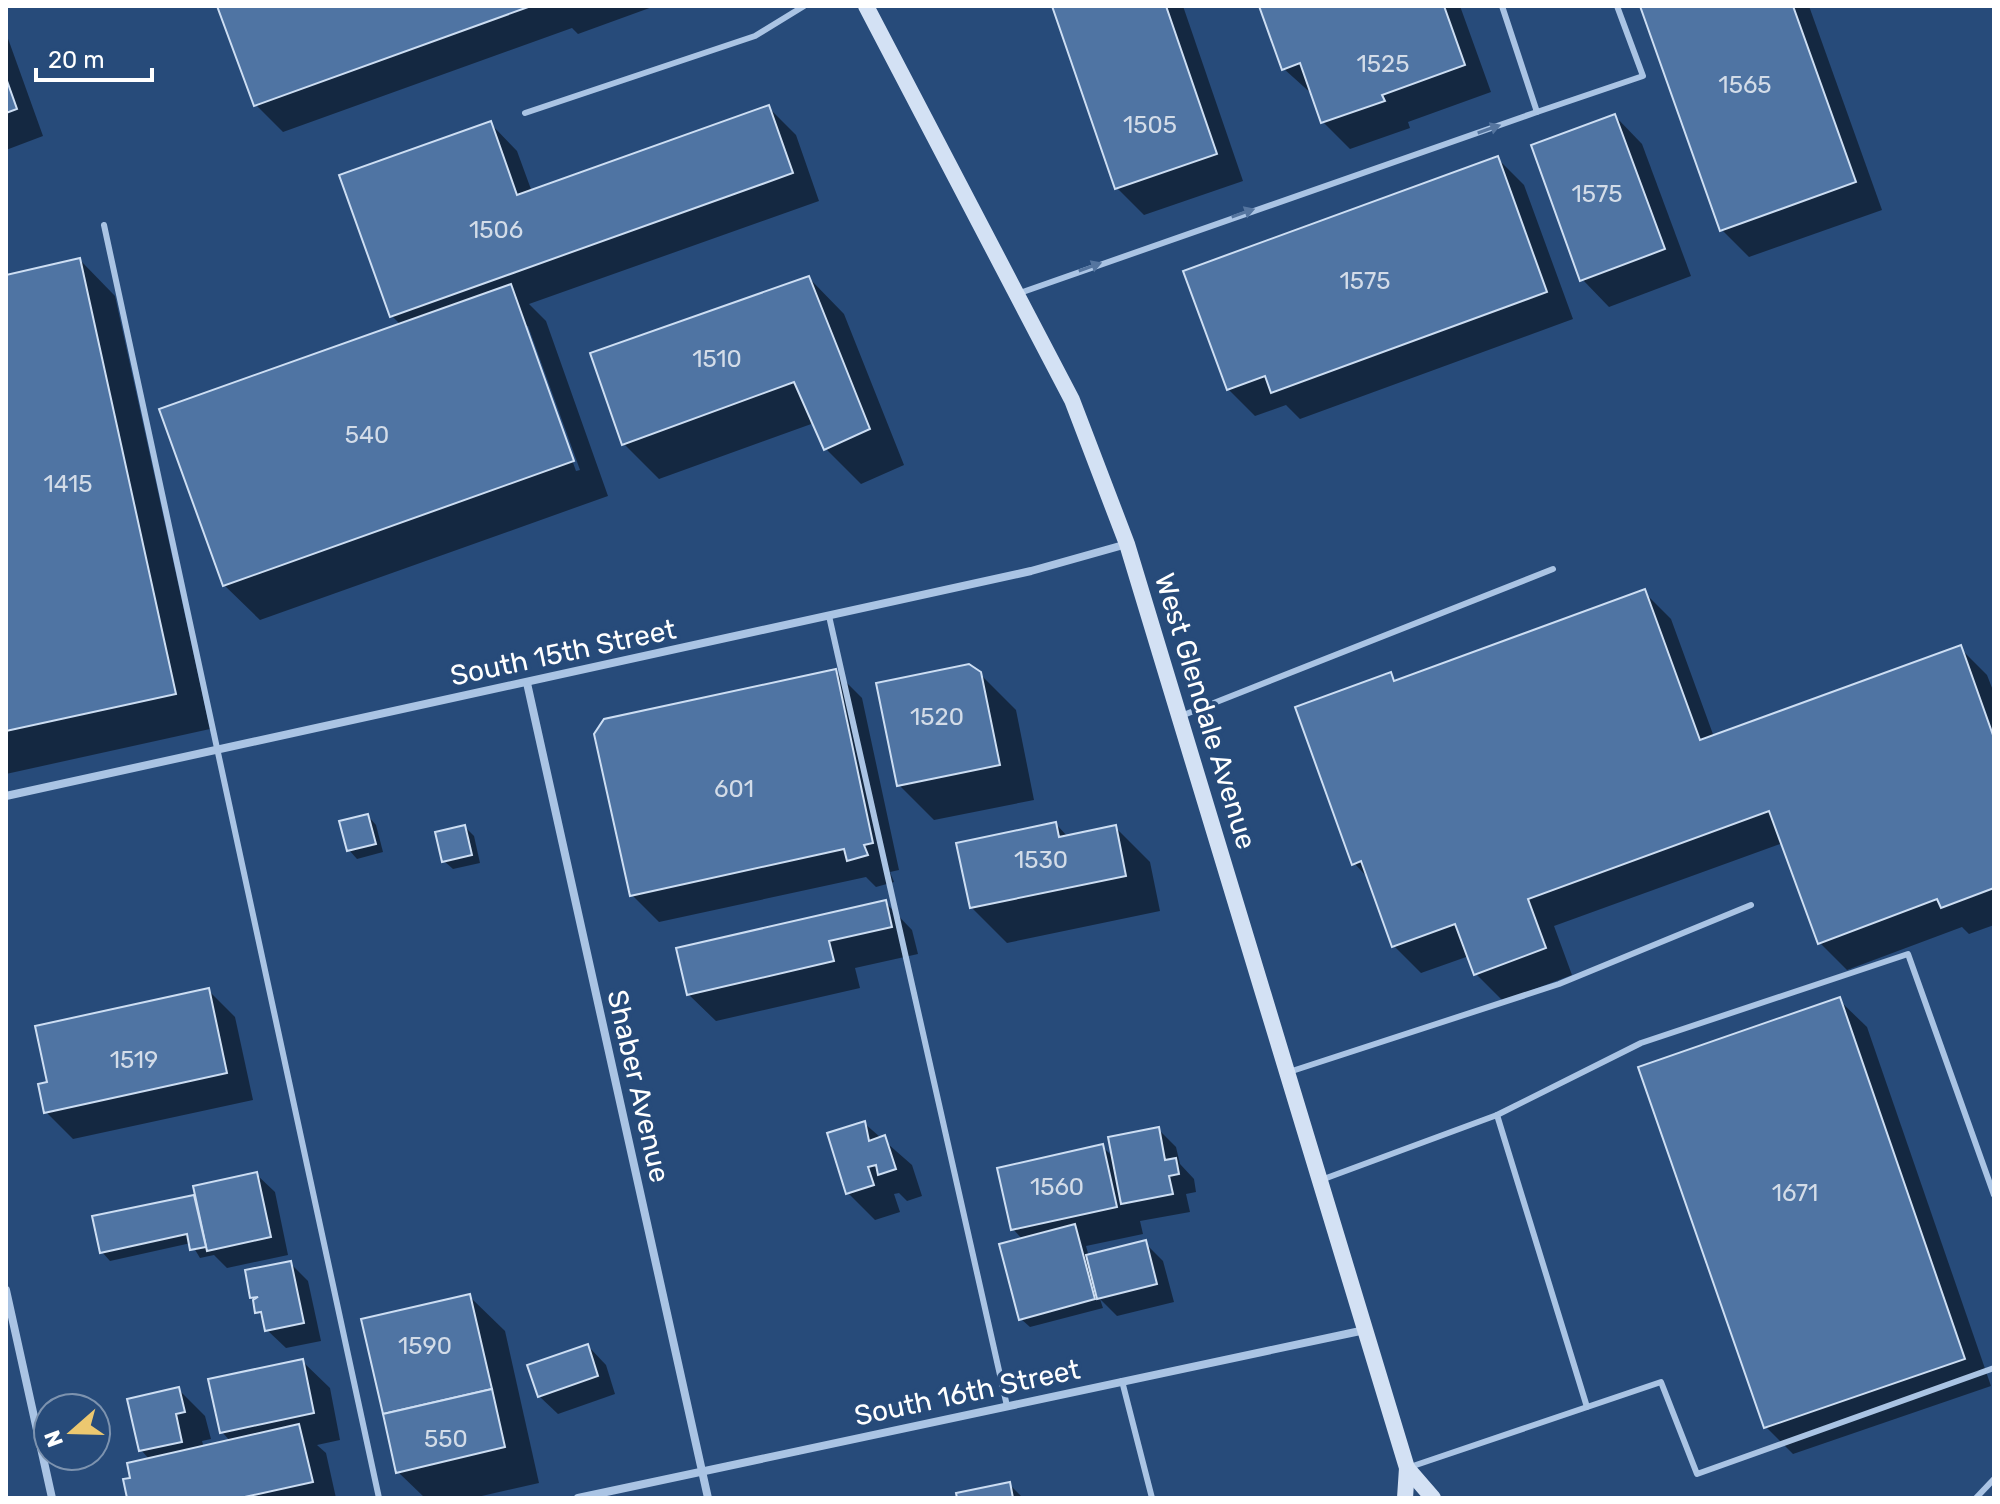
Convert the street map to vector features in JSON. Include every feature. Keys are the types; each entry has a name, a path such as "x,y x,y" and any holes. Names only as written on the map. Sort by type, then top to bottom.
{"main road":[{"name":"West Glendale Avenue","path":"866,6 1072,400 1127,544 1407,1468 1405,1498"},
{"name":"West Glendale Avenue","path":"1407,1468 1433,1498"}],"street":[{"name":"South 15th Street","path":"6,796 1031,571 1127,544"},
{"name":"Shaber Avenue","path":"527,683 708,1498"},
{"path":"6,1290 52,1498"},
{"name":"South 16th Street","path":"578,1498 1365,1330"}],"lane":[{"path":"525,113 755,36 804,6"},
{"path":"1502,6 1537,112"},
{"path":"1017,294 1643,76 1617,6"},
{"path":"104,225 379,1498"},
{"path":"1181,716 1553,569"},
{"path":"829,616 1007,1406"},
{"path":"1289,1072 1559,984 1751,905"},
{"path":"1321,1180 1497,1115 1641,1043 1908,954 1994,1195"},
{"path":"1497,1115 1587,1407"},
{"path":"1407,1468 1661,1382 1697,1474 1994,1368"},
{"path":"1122,1381 1152,1498"},
{"path":"1976,1498 1994,1479"}],"building":[{"path":"217,6 531,6 254,106"},
{"path":"1052,6 1166,6 1217,154 1115,189"},
{"path":"1259,6 1444,6 1465,65 1382,95 1385,101 1321,123 1300,63 1282,70"},
{"path":"1640,6 1793,6 1856,182 1720,231"},
{"path":"6,78 17,109 6,113"},
{"path":"769,105 793,173 390,317 339,175 491,121 517,195"},
{"path":"1615,114 1665,249 1580,281 1531,145"},
{"path":"1498,156 1547,292 1271,393 1265,376 1227,390 1183,271"},
{"path":"80,258 176,694 6,731 6,275"},
{"path":"809,276 870,429 824,450 794,382 622,445 590,353"},
{"path":"511,284 574,461 223,586 159,409"},
{"path":"1645,589 1700,740 1961,645 1994,738 1994,888 1941,908 1937,899 1818,944 1769,811 1528,899 1546,948 1474,975 1455,924 1392,947 1361,861 1352,865 1295,707 1391,672 1394,681"},
{"path":"969,664 981,672 1000,765 897,786 876,683"},
{"path":"836,669 873,843 864,845 868,855 847,861 844,849 630,896 594,734 604,719"},
{"path":"368,814 376,844 347,851 339,821"},
{"path":"1056,822 1059,837 1116,825 1126,876 970,908 956,843"},
{"path":"465,825 472,855 442,862 435,832"},
{"path":"886,900 892,927 829,941 834,961 687,995 676,948"},
{"path":"209,988 227,1073 44,1113 38,1084 47,1082 35,1026"},
{"path":"1840,997 1965,1359 1764,1428 1638,1067"},
{"path":"865,1121 869,1141 885,1135 896,1169 878,1175 876,1165 868,1167 874,1185 846,1194 827,1133"},
{"path":"1159,1127 1165,1160 1176,1158 1179,1174 1169,1176 1173,1194 1121,1204 1108,1137"},
{"path":"1103,1144 1117,1207 1011,1230 997,1168"},
{"path":"257,1172 271,1237 207,1251 193,1186"},
{"path":"194,1195 206,1247 190,1250 187,1234 100,1253 92,1216"},
{"path":"1075,1224 1095,1299 1019,1320 999,1244"},
{"path":"1146,1240 1157,1284 1097,1299 1086,1255"},
{"path":"291,1261 304,1323 265,1331 261,1312 255,1313 253,1300 258,1297 250,1298 245,1270"},
{"path":"470,1294 492,1389 383,1414 361,1319"},
{"path":"588,1344 598,1376 538,1397 527,1365"},
{"path":"303,1359 314,1413 220,1433 208,1379"},
{"path":"179,1387 185,1412 176,1414 182,1442 139,1451 127,1399"},
{"path":"492,1389 505,1447 396,1473 383,1414"},
{"path":"299,1424 313,1482 240,1498 127,1498 123,1479 130,1478 127,1463"},
{"path":"1010,1482 1013,1498 957,1498 956,1493"}]}
